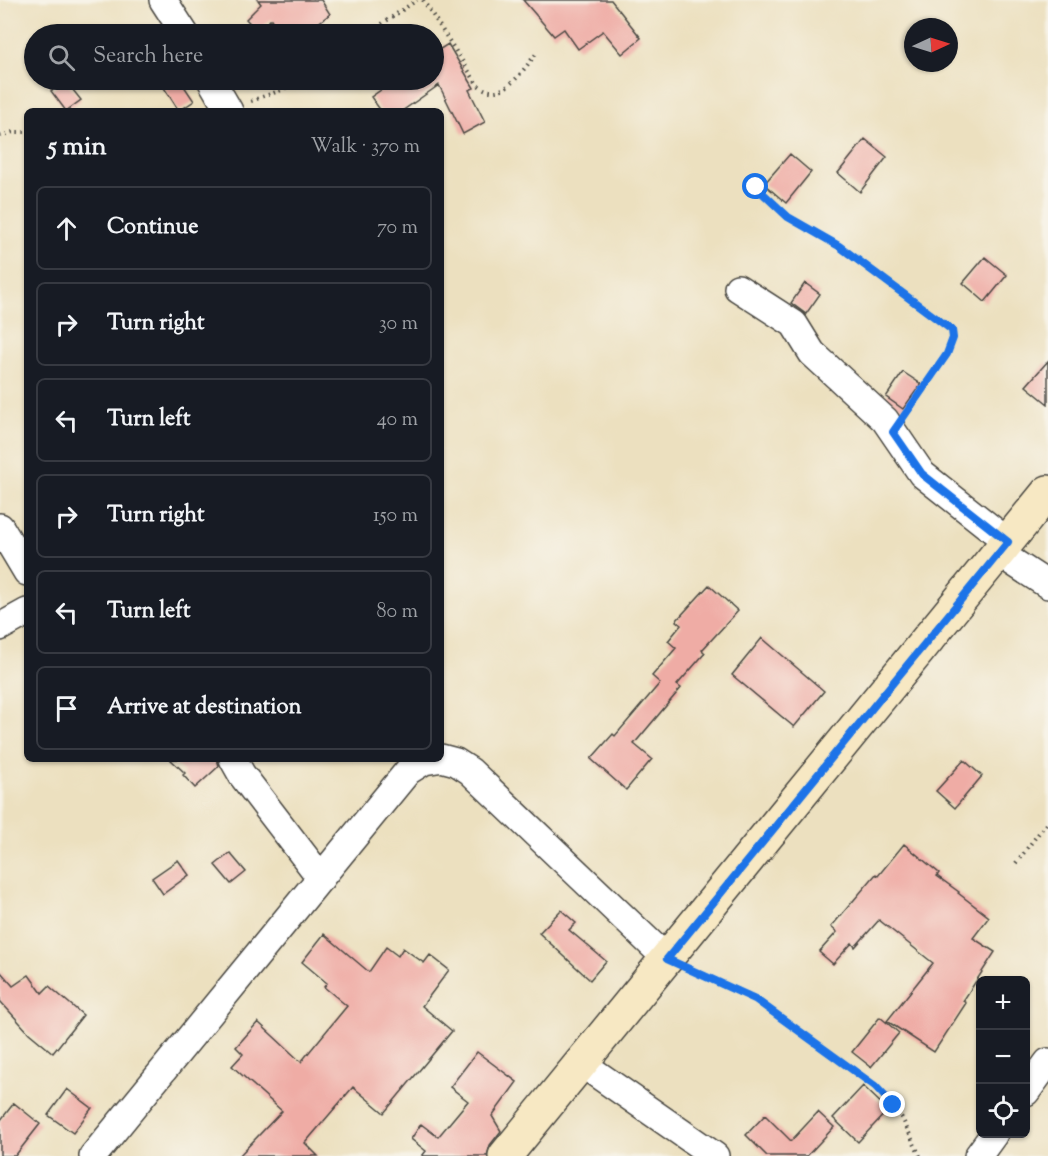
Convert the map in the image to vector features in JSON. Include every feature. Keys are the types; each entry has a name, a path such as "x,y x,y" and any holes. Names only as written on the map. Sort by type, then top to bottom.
{"main road":[{"path":"505,1156 1048,492"}],"street":[{"path":"163,0 179,24"},
{"path":"217,90 228,108"},
{"path":"738,288 794,324 812,353 885,420 922,474 1003,548 1048,585"},
{"path":"0,527 24,567"},
{"path":"0,627 24,614"},
{"path":"444,760 456,762 470,771 667,959"},
{"path":"235,762 242,776 321,878"},
{"path":"93,1156 408,771 422,762"},
{"path":"1030,1087 1048,1062"},
{"path":"581,1063 715,1156"},
{"path":"978,1156 991,1138"}],"path":[{"path":"381,24 417,0"},
{"path":"423,0 438,24"},
{"path":"444,33 482,89 496,92 504,90 536,54"},
{"path":"234,108 282,90"},
{"path":"0,136 13,132 24,132"},
{"path":"756,187 788,217 839,246 952,330 953,338 947,354 893,432"},
{"path":"1016,863 1048,821"},
{"path":"667,959 755,999 875,1086 902,1118 920,1156"}],"building":[{"path":"258,0 321,0 330,14 317,24 274,24 271,19 266,24 251,24 246,19 261,4"},
{"path":"523,0 611,0 641,38 622,54 603,31 578,49 564,29 554,36"},
{"path":"448,44 474,88 469,90 485,122 463,134 441,90 444,90 444,47"},
{"path":"73,90 81,100 70,108 64,108 51,91"},
{"path":"165,90 187,90 194,101 184,108 177,108"},
{"path":"381,90 432,90 406,108 379,108 371,97"},
{"path":"865,139 887,157 860,192 838,173"},
{"path":"790,154 811,172 786,203 764,184"},
{"path":"985,257 1007,275 985,302 963,283"},
{"path":"805,283 820,294 806,314 791,303"},
{"path":"1048,361 1048,404 1026,386"},
{"path":"903,372 921,384 903,409 886,397"},
{"path":"709,585 738,611 702,650 705,653 677,685 681,688 634,744 652,759 626,790 591,759 613,734 615,736 660,683 652,676 676,648 668,641 681,625 676,621"},
{"path":"762,638 824,691 794,727 732,675"},
{"path":"964,760 982,776 955,808 936,791"},
{"path":"173,762 218,762 219,766 195,788 183,775 185,773"},
{"path":"904,844 939,873 937,876 989,917 973,938 995,952 979,976 976,976 976,981 963,1001 966,1003 934,1052 887,1021 933,963 879,920 855,947 852,943 833,964 819,952 837,932 831,927 876,874 878,876"},
{"path":"230,853 246,872 231,884 215,865"},
{"path":"178,860 189,875 163,894 152,878"},
{"path":"561,910 576,923 569,930 606,961 590,980 539,933"},
{"path":"324,934 369,972 386,947 398,956 403,948 424,963 430,955 449,970 422,1006 452,1031 384,1113 353,1087 305,1143 318,1156 239,1156 282,1111 232,1066 243,1054 236,1047 258,1022 301,1062 347,1006 324,987 327,983 302,962"},
{"path":"0,971 13,986 29,975 42,993 49,986 83,1015 53,1053 29,1033 0,1001"},
{"path":"880,1017 899,1033 871,1067 852,1052"},
{"path":"477,1052 517,1082 492,1116 501,1131 490,1145 487,1156 422,1156 426,1151 411,1139 421,1124 438,1137 468,1101 450,1087"},
{"path":"863,1086 888,1110 858,1142 833,1118"},
{"path":"67,1089 92,1108 73,1133 48,1115"},
{"path":"14,1103 40,1124 15,1156 0,1156 0,1121"},
{"path":"818,1112 834,1127 807,1156 767,1156 746,1135 765,1115 791,1141"}],"route":[{"path":"756,187 788,217 839,246 952,330 953,338 947,354 893,432 922,474 1008,542 667,959 768,1007 783,1021 875,1086 893,1105"}]}
